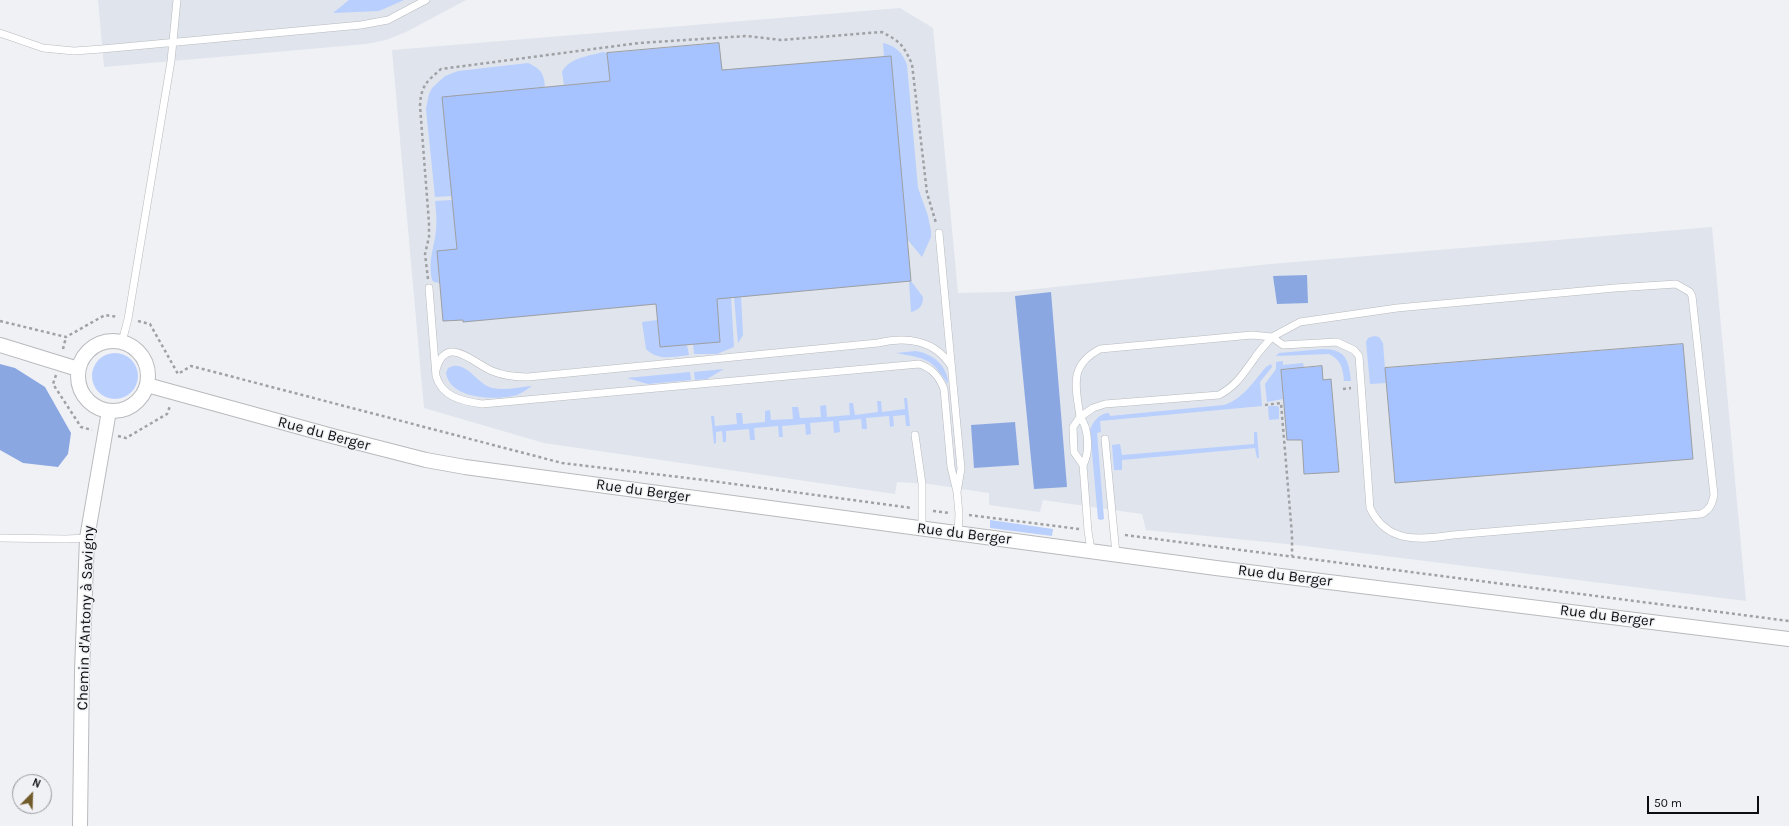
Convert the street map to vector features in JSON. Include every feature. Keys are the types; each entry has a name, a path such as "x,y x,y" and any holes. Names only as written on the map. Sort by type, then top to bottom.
{"street":[{"path":"113,340 122,342 138,351 144,358 148,372 147,385 138,401 131,406 122,410 109,411 95,406 88,401 82,393 79,385 78,369 83,358 96,345 113,340"},
{"path":"0,345 78,369"},
{"name":"Rue du Berger","path":"147,385 336,438 426,460 488,470 958,534 1789,639"},
{"name":"Chemin d'Antony à Savigny","path":"80,826 82,671 87,538 109,411"}],"lane":[{"path":"122,342 128,319 174,44 177,0"},
{"path":"0,33 43,48 74,51 174,44 361,25 388,20 426,0"},
{"path":"939,233 961,469 958,492 958,534"},
{"path":"1083,465 1087,457 1086,431 1085,423 1080,417 1075,380 1082,364 1089,355 1100,349 1252,335 1272,337 1283,345 1337,342 1354,350 1359,356 1370,508 1380,524 1391,532 1412,538 1428,539 1460,534 1701,514 1706,512 1712,505 1714,494 1692,296 1690,292 1676,284 1615,288 1397,308 1300,322 1272,337 1254,358 1241,379 1228,390 1219,395 1105,404 1092,408 1080,417 1073,427 1074,452 1083,465 1088,531 1091,550"},
{"path":"429,288 435,372 438,383 446,394 468,402 482,404 919,364 928,367 936,375 944,388 951,467 958,492"},
{"path":"435,372 442,357 446,353 452,351 463,354 493,371 512,377 528,377 890,341 924,343 941,352 951,366"},
{"path":"915,435 922,484 922,529"},
{"path":"1105,439 1116,554"},
{"path":"0,538 87,538"}],"path":[{"path":"429,288 425,254 429,237 430,223 420,106 421,93 428,81 441,69 639,43 747,36 781,40 882,32 894,38 904,46 912,64 927,193 939,233"},
{"path":"0,321 66,337 105,315 150,324 178,374 191,366 562,463 1054,526"},
{"path":"1265,404 1281,403 1292,535 1292,556"},
{"path":"1142,537 1789,621"}],"shaded area":[{"path":"98,0 466,0 406,32 386,40 366,44 104,67"},
{"path":"349,0 404,0 379,11 333,13"},
{"path":"900,8 933,28 958,293 1008,292 1271,264 1712,227 1746,601 1297,545 1146,530 1142,514 1043,500 1040,512 989,505 989,493 929,484 897,482 895,494 544,443 424,408 392,50"},
{"path":"883,43 892,46 898,51 907,65 918,188 928,216 931,231 931,237 922,257 907,239 891,56 884,57"},
{"path":"603,52 607,53 610,81 564,85 562,72 565,67 580,58"},
{"path":"528,63 536,67 541,72 544,78 545,87 443,98 452,196 435,197 426,109 429,94 432,88 445,76 458,71"},
{"path":"452,200 457,249 437,251 439,283 432,280 431,272 431,260 436,226 435,201"},
{"path":"1307,275 1308,303 1277,304 1273,276"},
{"path":"909,281 911,281 923,297 920,307 911,312"},
{"path":"1051,292 1067,487 1034,489 1015,296"},
{"path":"741,296 743,335 738,343 734,297"},
{"path":"731,297 734,347 717,354 694,354 693,344 720,342 717,299"},
{"path":"657,320 660,347 687,345 689,355 660,357 646,349 642,322"},
{"path":"1374,336 1379,337 1383,343 1386,383 1370,384 1366,342 1368,338"},
{"path":"1323,349 1337,351 1345,358 1349,368 1351,381 1344,381 1341,365 1333,356 1329,354 1276,356 1279,353"},
{"path":"916,351 934,358 942,366 948,384 937,369 927,361 921,358 896,353"},
{"path":"115,353 128,357 134,363 138,376 134,389 128,395 115,399 102,395 96,389 92,376 96,363 102,357"},
{"path":"1283,361 1283,365 1303,363 1304,368 1281,370 1283,399 1267,402 1265,384 1276,369 1276,362"},
{"path":"0,364 15,368 45,387 71,433 68,454 58,467 23,463 0,450"},
{"path":"1271,364 1272,367 1260,382 1262,406 1100,421 1101,432 1097,433 1104,519 1098,519 1090,430 1097,418 1106,413 1109,413 1110,416 1224,405 1237,399 1266,367"},
{"path":"453,366 464,368 482,383 492,388 507,389 532,386 513,396 495,398 474,396 455,388 449,382 446,373 448,368"},
{"path":"724,369 707,379 695,380 694,372"},
{"path":"690,372 691,380 648,384 627,378"},
{"path":"904,398 907,398 910,426 906,426 905,415 893,416 894,426 890,427 889,416 866,418 867,429 862,429 861,419 839,421 840,432 834,433 833,421 810,423 811,434 806,435 805,424 782,426 783,437 779,437 778,426 754,428 755,440 750,440 749,429 726,431 726,442 723,442 722,431 716,432 716,443 714,444 711,416 714,416 715,426 737,424 736,413 742,413 743,424 765,422 765,411 770,410 771,420 793,419 792,407 798,407 800,418 821,417 820,406 826,405 827,417 850,415 849,403 853,403 855,415 878,412 877,401 881,401 882,412 905,409"},
{"path":"1268,406 1279,407 1279,419 1269,420"},
{"path":"1015,422 1019,465 974,468 971,425"},
{"path":"1254,432 1257,432 1259,458 1257,458 1255,448 1122,460 1122,470 1114,470 1112,445 1120,444 1122,455 1254,444"},
{"path":"990,520 1053,529 1052,536 990,528"}],"building":[{"path":"719,43 722,70 891,56 911,281 717,299 720,342 660,347 656,304 463,322 463,320 443,321 437,251 457,249 442,97 610,81 607,53"},
{"path":"1683,344 1693,459 1395,483 1385,368"},
{"path":"1322,366 1323,380 1331,379 1339,472 1304,474 1302,440 1287,440 1281,370"}]}
